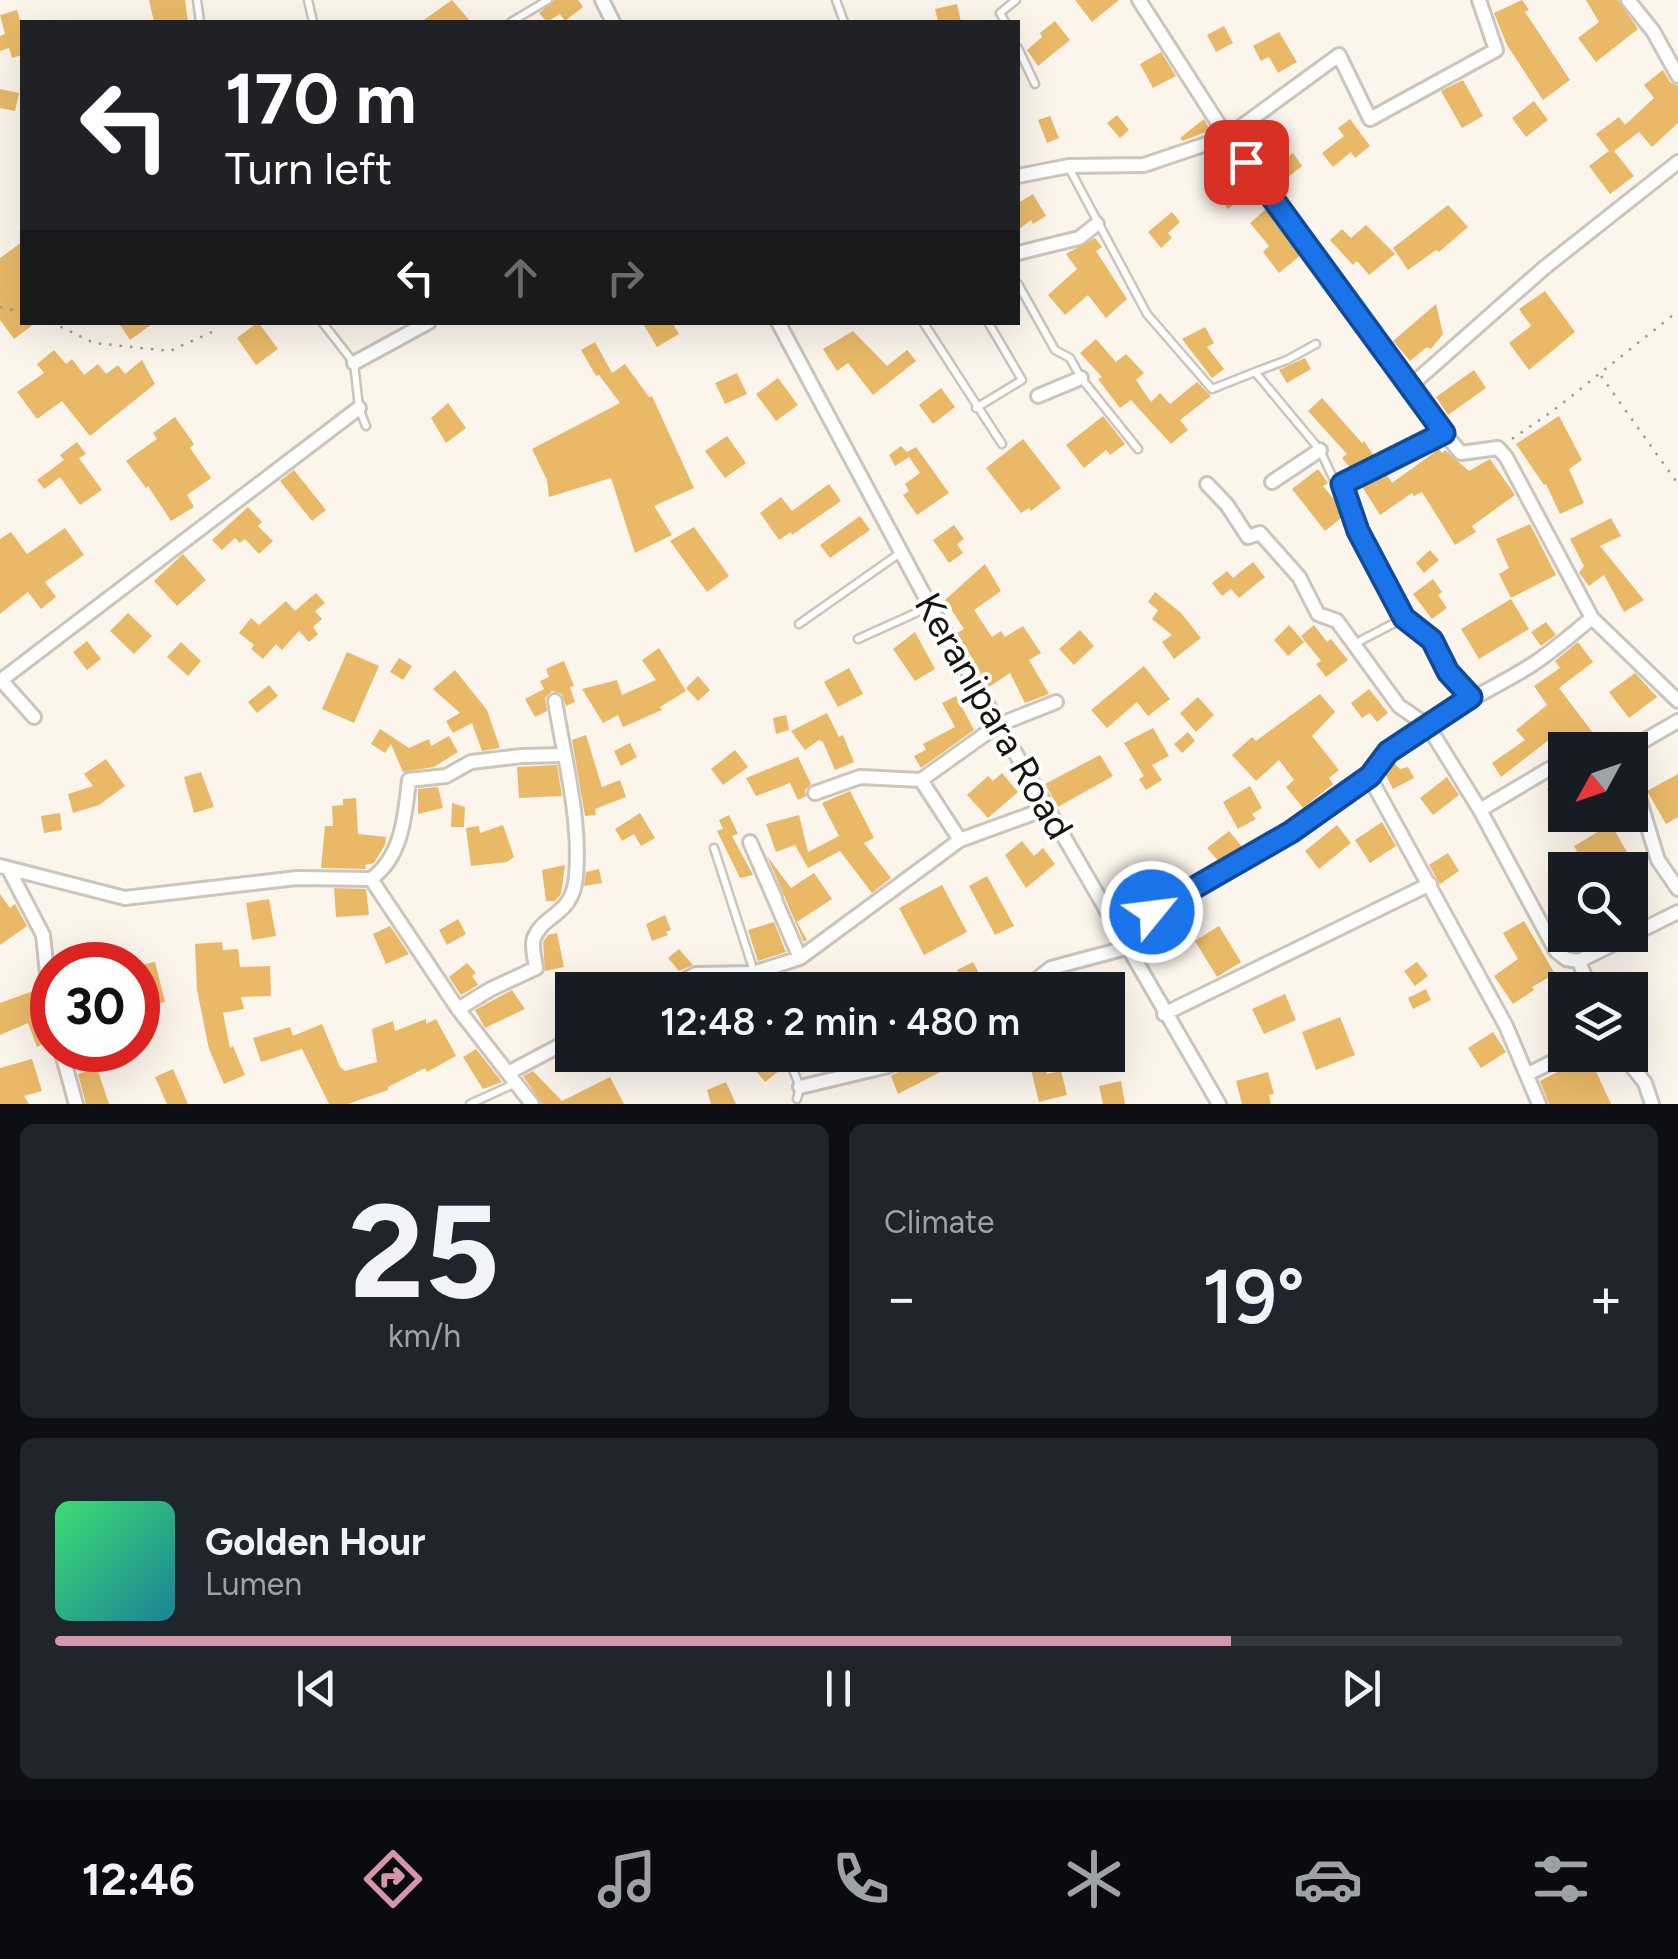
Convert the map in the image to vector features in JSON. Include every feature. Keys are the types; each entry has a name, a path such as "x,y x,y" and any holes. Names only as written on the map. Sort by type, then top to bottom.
{"street":[{"path":"1139,0 1227,137 1444,433 1461,453 1498,448 1506,456 1592,618 1678,700"},
{"path":"1020,176 1069,166 1144,165 1227,137 1339,55 1370,119 1496,50 1479,0"},
{"path":"1628,0 1653,32 1678,76"},
{"path":"1409,387 1544,268 1678,162"},
{"path":"1020,253 1079,238 1097,224"},
{"path":"354,364 424,325"},
{"name":"Keranipara Road","path":"780,325 900,553 1044,808 1120,930 1164,1014 1219,1104"},
{"path":"1038,396 1081,378"},
{"path":"34,717 1,680 358,408"},
{"path":"1272,482 1320,450"},
{"path":"1207,484 1227,504 1248,537 1260,533 1299,577 1318,614 1337,621 1399,706 1428,726 1480,810 1556,952 1566,960 1579,961 1678,912"},
{"path":"1120,930 1291,832 1370,776 1388,752 1471,697 1531,665 1592,618"},
{"path":"458,1009 536,968 536,934 572,897 576,876 573,805 555,701"},
{"path":"815,793 860,778 922,780 998,724 1056,702"},
{"path":"1648,738 1678,720"},
{"path":"4,868 125,898 298,878 371,879 388,867 404,821 409,780 446,776 472,762 564,755"},
{"path":"1480,810 1548,770"},
{"path":"1370,776 1506,1026 1539,1104"},
{"path":"922,780 960,840"},
{"path":"756,972 800,958 960,840 1044,808"},
{"path":"1648,828 1658,860 1678,889"},
{"path":"775,898 750,842 800,958"},
{"path":"4,868 44,942"},
{"path":"371,879 458,1009 532,1104"},
{"path":"1164,1014 1430,884"},
{"path":"1046,972 1130,948"},
{"path":"1579,961 1583,972"},
{"path":"513,1078 555,1050"},
{"path":"1528,1074 1548,1064"},
{"path":"67,1072 76,1104"},
{"path":"799,1093 868,1072"},
{"path":"1637,1072 1652,1104"}],"lane":[{"path":"515,20 548,0"},
{"path":"1003,20 1000,13 1016,0"},
{"path":"1020,52 1035,84"},
{"path":"1069,166 1147,314 1212,389 1287,360 1316,344"},
{"path":"1020,288 1055,350 1070,358 1081,378 1138,449"},
{"path":"324,325 354,364 358,408 366,426"},
{"path":"925,325 1002,444"},
{"path":"976,408 1022,380 990,325"},
{"path":"1256,372 1320,450 1334,480 1342,484 1358,531 1404,618 1432,640 1448,672 1471,697"},
{"path":"1342,484 1444,433"},
{"path":"799,624 900,553"},
{"path":"858,639 930,606"},
{"path":"1355,644 1404,618"},
{"path":"714,848 753,972"},
{"path":"792,1072 799,1093"},
{"path":"470,1104 513,1078"}],"path":[{"path":"1498,448 1600,375 1678,312"},
{"path":"57,325 94,344 170,351 212,332"},
{"path":"1600,375 1678,484"}],"building":[{"path":"149,0 185,0 188,20 154,20"},
{"path":"452,0 469,20 424,20"},
{"path":"555,0 578,0 583,7 566,20 560,14 545,20 539,13"},
{"path":"1075,0 1119,0 1092,22"},
{"path":"1522,0 1529,10 1525,12 1570,80 1543,100 1507,45 1494,13"},
{"path":"1586,0 1618,0 1638,29 1596,62 1578,38 1599,22"},
{"path":"957,4 961,20 938,20 935,9"},
{"path":"17,10 20,56 12,58 9,48 0,51 0,36 5,34 0,15"},
{"path":"1055,21 1070,40 1038,66 1027,50"},
{"path":"1224,26 1233,43 1216,52 1207,35"},
{"path":"1279,32 1297,62 1278,73 1269,57 1261,61 1253,46"},
{"path":"1161,52 1176,76 1153,88 1140,64"},
{"path":"1663,70 1670,82 1678,86 1678,123 1652,147 1639,132 1614,151 1634,176 1610,194 1589,166 1609,151 1596,134 1619,117 1625,125 1654,98 1644,85"},
{"path":"1463,80 1483,116 1462,128 1441,91"},
{"path":"0,89 19,93 15,111 0,108"},
{"path":"1534,101 1548,120 1526,137 1512,118"},
{"path":"1117,115 1129,130 1120,138 1107,123"},
{"path":"1050,116 1059,138 1047,143 1038,120"},
{"path":"1204,119 1210,130 1183,141 1180,138"},
{"path":"1350,119 1370,146 1355,158 1351,152 1333,167 1322,153 1344,136 1338,128"},
{"path":"1293,153 1302,166 1278,185 1268,172"},
{"path":"1236,183 1246,195 1228,209 1219,197"},
{"path":"1033,194 1046,216 1020,228 1020,202"},
{"path":"1448,205 1468,227 1439,252 1436,250 1408,270 1393,248"},
{"path":"1266,209 1301,255 1279,273 1263,252 1269,246 1250,223"},
{"path":"1172,212 1180,222 1168,233 1172,238 1161,248 1148,232"},
{"path":"1366,225 1395,254 1369,275 1357,261 1353,265 1330,240 1342,229 1351,238"},
{"path":"1095,238 1102,247 1096,251 1127,299 1106,318 1088,295 1065,315 1048,295 1077,269 1066,254"},
{"path":"20,243 20,325 33,325 14,339 0,320 0,258"},
{"path":"1545,291 1575,332 1529,370 1509,343 1531,326 1519,309"},
{"path":"1436,304 1443,334 1431,349 1427,347 1410,361 1393,341"},
{"path":"120,325 151,325 130,340"},
{"path":"254,325 260,325 278,349 256,365 237,338"},
{"path":"644,325 674,325 679,334 657,347"},
{"path":"1205,327 1214,343 1207,347 1224,369 1212,378 1182,339"},
{"path":"853,331 887,366 907,350 916,361 873,395 848,363 837,371 823,349"},
{"path":"1096,339 1116,362 1126,354 1144,373 1136,380 1151,402 1160,393 1170,404 1197,382 1211,396 1180,420 1188,430 1171,444 1131,400 1120,408 1098,379 1102,377 1080,353"},
{"path":"595,342 612,373 625,364 652,396 694,488 654,506 672,535 635,553 611,478 549,497 547,480 532,449 620,403 596,376 581,350"},
{"path":"54,350 66,364 72,359 84,375 98,364 106,374 118,365 125,374 142,360 155,384 90,436 62,401 37,419 17,392 44,373 37,364"},
{"path":"1305,358 1311,369 1287,383 1279,370"},
{"path":"1474,370 1486,388 1448,415 1436,397"},
{"path":"737,373 747,394 725,404 715,383"},
{"path":"778,378 798,405 776,421 756,394"},
{"path":"941,388 955,407 933,424 919,405"},
{"path":"1322,398 1376,459 1352,470 1342,458 1347,454 1308,411"},
{"path":"448,403 466,428 446,443 431,418"},
{"path":"1103,416 1125,444 1110,455 1106,450 1084,468 1066,445"},
{"path":"1559,416 1582,460 1569,469 1584,503 1560,514 1546,484 1516,444"},
{"path":"175,417 211,478 187,495 194,507 171,521 126,461 157,439 153,433"},
{"path":"727,436 746,463 725,478 705,451"},
{"path":"1023,439 1061,488 1031,511 1029,508 1021,513 986,468"},
{"path":"77,442 86,454 79,458 102,490 80,505 60,477 44,489 37,480 64,460 60,455"},
{"path":"901,446 907,452 916,447 949,493 917,515 903,495 909,491 905,484 920,473 909,457 895,466 889,455"},
{"path":"1439,449 1469,471 1490,459 1515,495 1472,526 1476,532 1455,545 1422,492 1414,496 1412,493 1380,515 1361,485 1384,470 1392,483"},
{"path":"1318,469 1328,483 1323,486 1346,514 1325,531 1292,489"},
{"path":"294,470 326,510 312,521 280,481"},
{"path":"829,484 841,501 779,540 760,513 781,497 792,511"},
{"path":"248,507 262,522 258,526 273,541 259,554 245,539 240,543 235,538 222,550 212,540"},
{"path":"860,516 870,530 830,558 820,545"},
{"path":"1611,518 1621,536 1600,546 1644,600 1624,612 1604,575 1589,586 1579,573 1584,566 1570,539"},
{"path":"1530,524 1556,575 1511,598 1499,574 1509,568 1496,539"},
{"path":"954,525 964,539 957,544 963,553 949,563 933,540"},
{"path":"694,527 729,576 707,592 670,541"},
{"path":"65,528 84,555 45,582 56,597 41,609 28,592 0,614 0,539 11,532 27,554"},
{"path":"1430,550 1439,560 1424,573 1416,563"},
{"path":"183,554 206,580 177,606 154,581"},
{"path":"1253,562 1265,577 1239,598 1231,589 1222,596 1212,583 1227,571 1233,578"},
{"path":"985,564 1001,591 974,610 992,637 1001,631 1005,637 1023,626 1041,653 1029,660 1049,694 1025,703 1010,673 989,687 957,633 964,629 945,600"},
{"path":"1433,579 1447,608 1432,619 1413,594"},
{"path":"1155,592 1181,613 1201,638 1174,659 1162,642 1172,635 1152,619 1158,610 1148,602"},
{"path":"316,593 325,603 315,611 322,619 313,627 318,634 309,642 299,631 282,650 276,644 263,659 239,633 251,618 259,625 286,601 295,611"},
{"path":"1511,599 1529,629 1479,659 1461,629"},
{"path":"128,613 152,636 134,654 110,631"},
{"path":"1546,622 1556,635 1541,646 1531,632"},
{"path":"1289,625 1304,642 1288,656 1274,640"},
{"path":"1314,625 1348,660 1326,677 1316,664 1321,661 1301,636"},
{"path":"1080,630 1094,646 1074,665 1059,649"},
{"path":"915,632 935,669 915,681 893,649"},
{"path":"87,641 101,659 87,670 73,652"},
{"path":"181,642 201,661 188,676 167,657"},
{"path":"1578,642 1593,662 1559,688 1592,732 1548,732 1548,741 1501,777 1492,763 1525,740 1516,730 1547,705 1534,686 1560,668 1555,661"},
{"path":"659,648 686,691 660,707 662,710 623,727 618,715 603,723 582,689 617,680 622,695 656,680 642,660"},
{"path":"347,652 379,666 354,723 322,709"},
{"path":"399,658 412,666 403,680 390,672"},
{"path":"564,661 574,686 570,687 575,702 566,706 562,694 552,691 545,698 547,711 535,717 525,699 544,689 540,681 549,677 546,669"},
{"path":"1144,666 1170,699 1148,716 1137,702 1107,728 1091,710"},
{"path":"849,668 863,694 838,707 824,682"},
{"path":"455,670 487,710 500,748 482,751 472,723 453,733 446,721 460,713 433,689"},
{"path":"1635,673 1657,697 1629,718 1609,692"},
{"path":"698,676 710,690 698,701 686,688"},
{"path":"269,685 278,696 257,713 248,702"},
{"path":"1369,689 1388,713 1377,722 1370,713 1362,718 1351,703"},
{"path":"1320,694 1335,712 1312,736 1339,770 1329,778 1333,784 1303,808 1286,787 1294,780 1279,760 1256,781 1232,755 1252,737 1256,741"},
{"path":"956,696 974,730 921,768 914,756 926,750 923,744 955,727 942,703"},
{"path":"1198,697 1214,715 1196,732 1180,713"},
{"path":"827,713 839,737 843,735 854,762 835,770 823,742 819,740 805,750 791,731"},
{"path":"786,715 789,730 776,734 773,718"},
{"path":"1153,728 1169,756 1152,765 1162,780 1146,790 1139,779 1144,776 1124,743"},
{"path":"380,729 409,748 429,739 431,746 449,736 458,752 434,767 403,772 391,744 385,753 371,744"},
{"path":"1188,732 1195,741 1182,753 1174,744"},
{"path":"586,735 602,787 620,780 626,797 595,809 596,815 585,816 572,740"},
{"path":"630,743 637,757 621,766 614,751"},
{"path":"735,750 748,767 723,785 711,769"},
{"path":"1100,755 1113,776 1058,807 1045,784"},
{"path":"798,757 811,784 805,790 806,796 798,800 790,783 756,796 746,778"},
{"path":"106,759 125,786 99,805 73,813 68,794 93,786 84,774"},
{"path":"1394,763 1400,769 1408,767 1414,778 1393,789 1385,773"},
{"path":"557,765 562,796 519,798 517,767"},
{"path":"201,772 214,807 194,813 184,777"},
{"path":"1002,773 1018,792 988,818 967,795 988,776 993,781"},
{"path":"1678,774 1678,817 1666,824 1648,790"},
{"path":"1447,777 1459,795 1433,815 1420,798"},
{"path":"1250,786 1262,808 1252,814 1256,819 1238,829 1223,802"},
{"path":"438,787 443,808 418,814 418,789"},
{"path":"850,791 874,838 864,843 891,878 872,893 840,851 808,868 795,845 776,852 766,824 799,815 808,852 839,836 822,803"},
{"path":"356,798 358,834 386,837 385,845 374,863 365,865 366,869 321,868 325,826 333,826 332,806 343,805 343,799"},
{"path":"452,803 465,807 464,827 451,827"},
{"path":"60,813 62,830 44,833 41,816"},
{"path":"640,813 655,838 641,846 634,834 622,841 615,829"},
{"path":"729,815 738,834 732,836 753,875 740,878 717,831 723,829 719,820"},
{"path":"1382,822 1396,846 1370,863 1355,840"},
{"path":"503,825 514,857 507,862 471,866 466,828 479,826 480,833"},
{"path":"1337,825 1351,843 1319,869 1305,851"},
{"path":"1229,831 1243,848 1219,862 1207,848"},
{"path":"1598,832 1616,832 1627,852 1578,852 1574,846"},
{"path":"1022,841 1034,856 1043,848 1055,864 1026,888 1005,855"},
{"path":"1448,853 1459,871 1440,884 1429,865"},
{"path":"767,856 791,888 814,873 832,899 797,922 807,940 804,942"},
{"path":"565,865 561,894 555,901 546,901 542,870"},
{"path":"599,869 602,883 584,886 586,872"},
{"path":"987,876 1014,926 995,935 969,886"},
{"path":"942,885 967,932 924,955 899,908"},
{"path":"1148,887 1156,898 1128,914 1123,906"},
{"path":"334,888 366,889 369,915 336,917"},
{"path":"0,894 10,908 15,904 27,926 0,945"},
{"path":"269,899 276,936 252,940 246,903"},
{"path":"665,915 671,930 652,941 646,924"},
{"path":"458,919 466,934 447,945 439,930"},
{"path":"1524,921 1554,972 1548,972 1548,978 1513,1004 1494,976 1518,959 1503,933"},
{"path":"774,922 786,952 758,961 748,930"},
{"path":"390,926 409,954 386,964 373,934"},
{"path":"1219,926 1241,962 1217,977 1195,941"},
{"path":"557,933 564,967 545,971 543,942 548,935"},
{"path":"222,942 223,950 238,949 240,967 270,966 271,996 241,997 244,1009 223,1013 230,1048 233,1046 245,1075 224,1084 209,1049 197,990 195,944"},
{"path":"679,949 693,965 679,971 668,958"},
{"path":"973,962 978,972 958,972"},
{"path":"1417,962 1428,976 1415,986 1404,971"},
{"path":"467,963 476,973 472,976 478,985 461,995 449,977"},
{"path":"1426,989 1431,1000 1413,1009 1408,998"},
{"path":"512,990 525,1009 485,1028 475,1010"},
{"path":"30,992 30,1028 28,1023 0,1035 0,1003"},
{"path":"1285,994 1296,1020 1264,1034 1252,1009"},
{"path":"1340,1017 1355,1055 1316,1070 1302,1032"},
{"path":"426,1019 426,1024 436,1019 456,1056 427,1072 425,1068 388,1090 348,1104 329,1104 302,1049 261,1062 253,1038 290,1027 293,1036 322,1024 345,1071 377,1062 372,1029 393,1021 395,1031"},
{"path":"1493,1032 1506,1052 1481,1068 1468,1048"},
{"path":"476,1049 502,1082 483,1089 463,1057"},
{"path":"30,1060 30,1072 36,1072 42,1091 24,1096 29,1104 0,1104 0,1068"},
{"path":"173,1069 188,1104 167,1104 155,1077"},
{"path":"533,1071 562,1101 610,1077 624,1104 542,1104 523,1076"},
{"path":"98,1072 109,1104 86,1104 78,1074"},
{"path":"757,1072 778,1072 765,1082"},
{"path":"898,1072 940,1072 898,1094 891,1076"},
{"path":"1032,1072 1061,1072 1067,1095 1039,1102"},
{"path":"1268,1072 1274,1094 1269,1095 1271,1104 1242,1104 1236,1081"},
{"path":"1557,1072 1596,1072 1611,1104 1549,1104 1540,1081"},
{"path":"1121,1081 1125,1104 1103,1104 1099,1086"},
{"path":"726,1082 736,1104 711,1104 707,1090"}],"route":[{"path":"1152,912 1291,832 1370,776 1388,752 1471,697 1448,672 1432,640 1404,618 1358,531 1342,484 1444,433 1246,162"}]}
